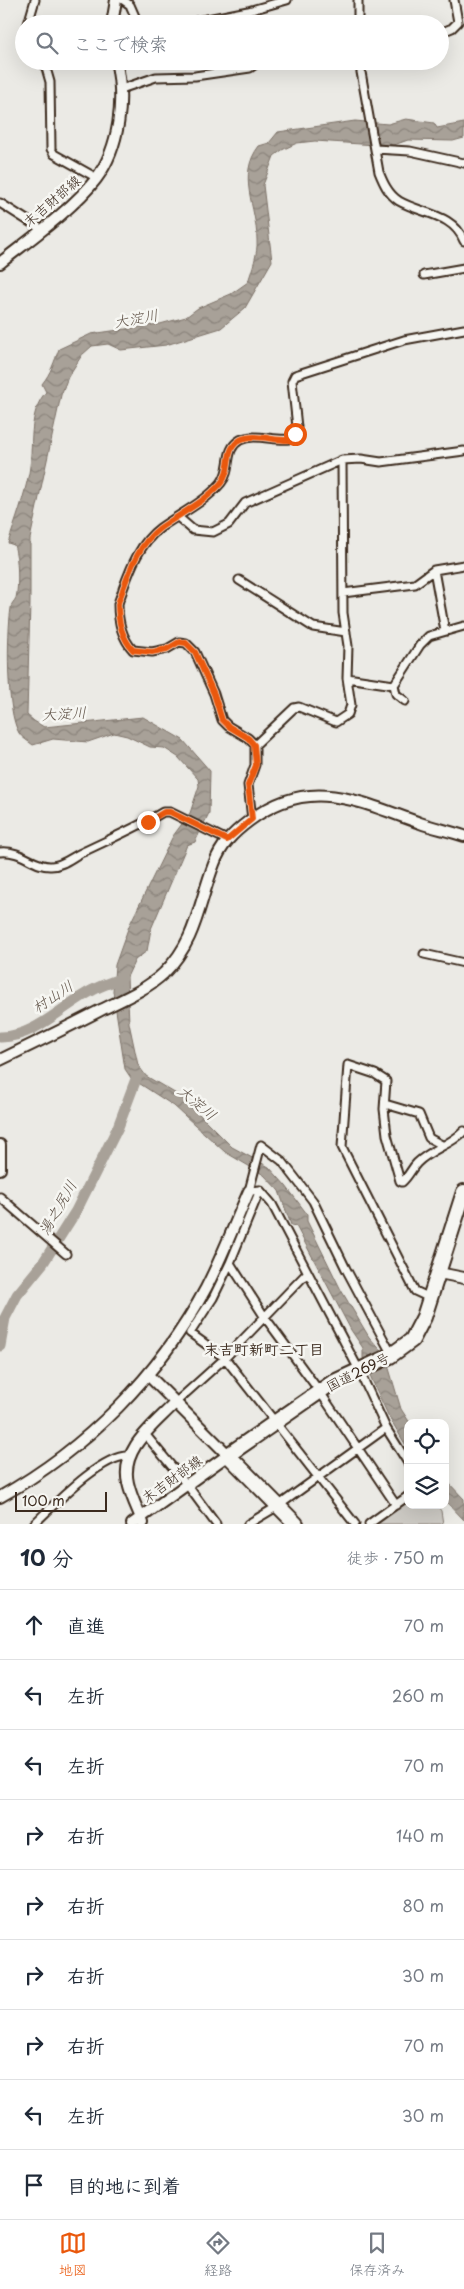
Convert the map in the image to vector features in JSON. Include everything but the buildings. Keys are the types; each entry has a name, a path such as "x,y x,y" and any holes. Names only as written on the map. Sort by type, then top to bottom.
{"highway":[{"name":"国道269号","path":"228,1455 320,1392 361,1369 391,1356 404,1347 418,1330 439,1273 464,1192"},
{"path":"228,1455 296,1524"}],"street":[{"path":"30,15 34,0"},
{"path":"114,15 116,0"},
{"path":"123,0 130,5 133,15"},
{"path":"228,15 287,0"},
{"path":"358,0 358,15"},
{"path":"449,29 458,22 454,0"},
{"path":"47,70 50,82 51,149 54,154 97,178"},
{"name":"末吉財部線","path":"0,263 76,200 97,178 107,159 120,112 121,89 118,70"},
{"path":"121,89 156,77 195,76 236,70"},
{"path":"360,70 378,172 384,186 399,200 449,221 464,241"},
{"path":"375,149 410,151 464,163"},
{"path":"0,203 41,229"},
{"path":"424,275 464,268"},
{"path":"252,819 248,785 256,765 254,745 248,738 228,726 222,720 214,694 195,652 186,643 179,642 167,649 152,652 133,650 126,642 121,626 118,602 140,550 159,529 204,500 222,482 228,472 229,451 232,446 249,437 290,440 295,434 297,427 292,381 295,375 404,340 464,329"},
{"path":"178,517 193,530 213,532 229,524 245,502 342,460 361,459 381,462 464,451"},
{"path":"254,745 294,708 299,708 336,722 348,714 351,705 347,678 348,646 343,593 342,460"},
{"path":"343,593 415,584 434,570 464,565"},
{"path":"434,570 445,631"},
{"path":"240,580 313,627 346,632"},
{"path":"405,701 396,694 394,685 420,645 429,636 464,626"},
{"path":"347,678 394,685"},
{"path":"0,1060 153,982 176,960 190,937 197,921 213,864 227,840 252,819 284,800 305,796 340,797 357,800 423,824 464,836"},
{"path":"0,852 10,851 19,853 45,866 61,865 81,852 164,812 170,812 227,840"},
{"path":"424,954 464,963"},
{"path":"430,1298 414,1291 342,1147 348,1065 383,1077 386,1081 387,1135 400,1181 402,1182 409,1176 417,1163 442,1145 455,1139 464,1131"},
{"path":"385,1104 419,1114 429,1138 442,1145"},
{"path":"0,1145 0,1169"},
{"path":"0,1497 35,1475 88,1435 148,1375 172,1344 205,1289 249,1189 261,1145 282,1161 313,1201 391,1356"},
{"path":"249,1189 260,1190 272,1204 307,1273 361,1369 386,1428 404,1457"},
{"path":"260,1190 230,1263 213,1298 190,1333 225,1358 275,1423 320,1476 355,1524"},
{"path":"0,1197 66,1254"},
{"path":"230,1263 264,1316 320,1392 396,1505"},
{"path":"142,1521 128,1483 126,1469 129,1456 145,1434 225,1358 307,1273"},
{"path":"439,1273 464,1278"},
{"path":"148,1375 228,1455"},
{"path":"248,1524 278,1506 386,1428"},
{"path":"145,1434 188,1486 216,1524"},
{"name":"末吉財部線","path":"132,1524 142,1521 228,1455"},
{"path":"34,1524 88,1474 116,1457 129,1456"},
{"path":"369,1524 404,1499"}],"shaded area":[{"path":"404,1501 404,1509 440,1509 443,1524 380,1524 377,1520"}],"water":[{"path":"406,119 434,123 437,128 464,123 464,138 453,141 408,140 391,146 315,141 297,143 282,150 274,156 263,185 272,261 245,308 221,328 166,345 121,350 108,344 92,346 82,355 68,377 61,395 30,539 27,715 44,727 143,717 183,740 210,771 209,813 195,842 187,845 151,929 147,951 135,960 127,977 129,1023 138,1065 146,1076 183,1098 232,1147 269,1167 307,1214 307,1221 341,1290 369,1337 385,1355 401,1409 407,1419 404,1419 404,1442 388,1415 372,1380 363,1358 363,1348 351,1330 296,1226 291,1225 279,1191 264,1175 225,1152 174,1106 131,1078 125,1069 113,991 115,965 129,926 173,836 190,813 199,786 198,779 178,757 164,748 150,747 127,736 114,733 88,742 53,739 33,745 20,735 15,722 10,691 8,653 12,605 16,598 18,579 14,545 8,543 29,473 32,431 36,410 46,392 42,384 50,372 59,349 91,334 160,324 186,317 198,308 231,294 248,282 257,251 256,228 249,192 249,169 252,157 259,146 269,143 278,132 355,121 388,124"},
{"path":"449,1483 464,1499 464,1520 449,1504"}],"waterway":[{"name":"村山川","path":"0,1037 13,1036 25,1032 49,1019 82,996 122,978"},
{"name":"湯之尻川","path":"0,1346 5,1318 17,1295 43,1263 76,1211 118,1127 136,1079"}],"district":[{"name":"末吉町新町二丁目","path":"264,1350"}],"route":[{"path":"148,822 164,812 170,812 227,840 252,819 248,785 249,778 256,765 254,745 248,738 235,732 222,720 214,694 195,652 186,643 179,642 167,649 152,652 133,650 126,642 121,626 118,602 128,574 140,550 159,529 204,500 222,482 228,472 229,451 232,446 242,439 249,437 290,440 295,434"}],"water label":[{"name":"大淀川","path":"136,319"},
{"name":"大淀川","path":"64,714"},
{"name":"大淀川","path":"197,1103"}]}
